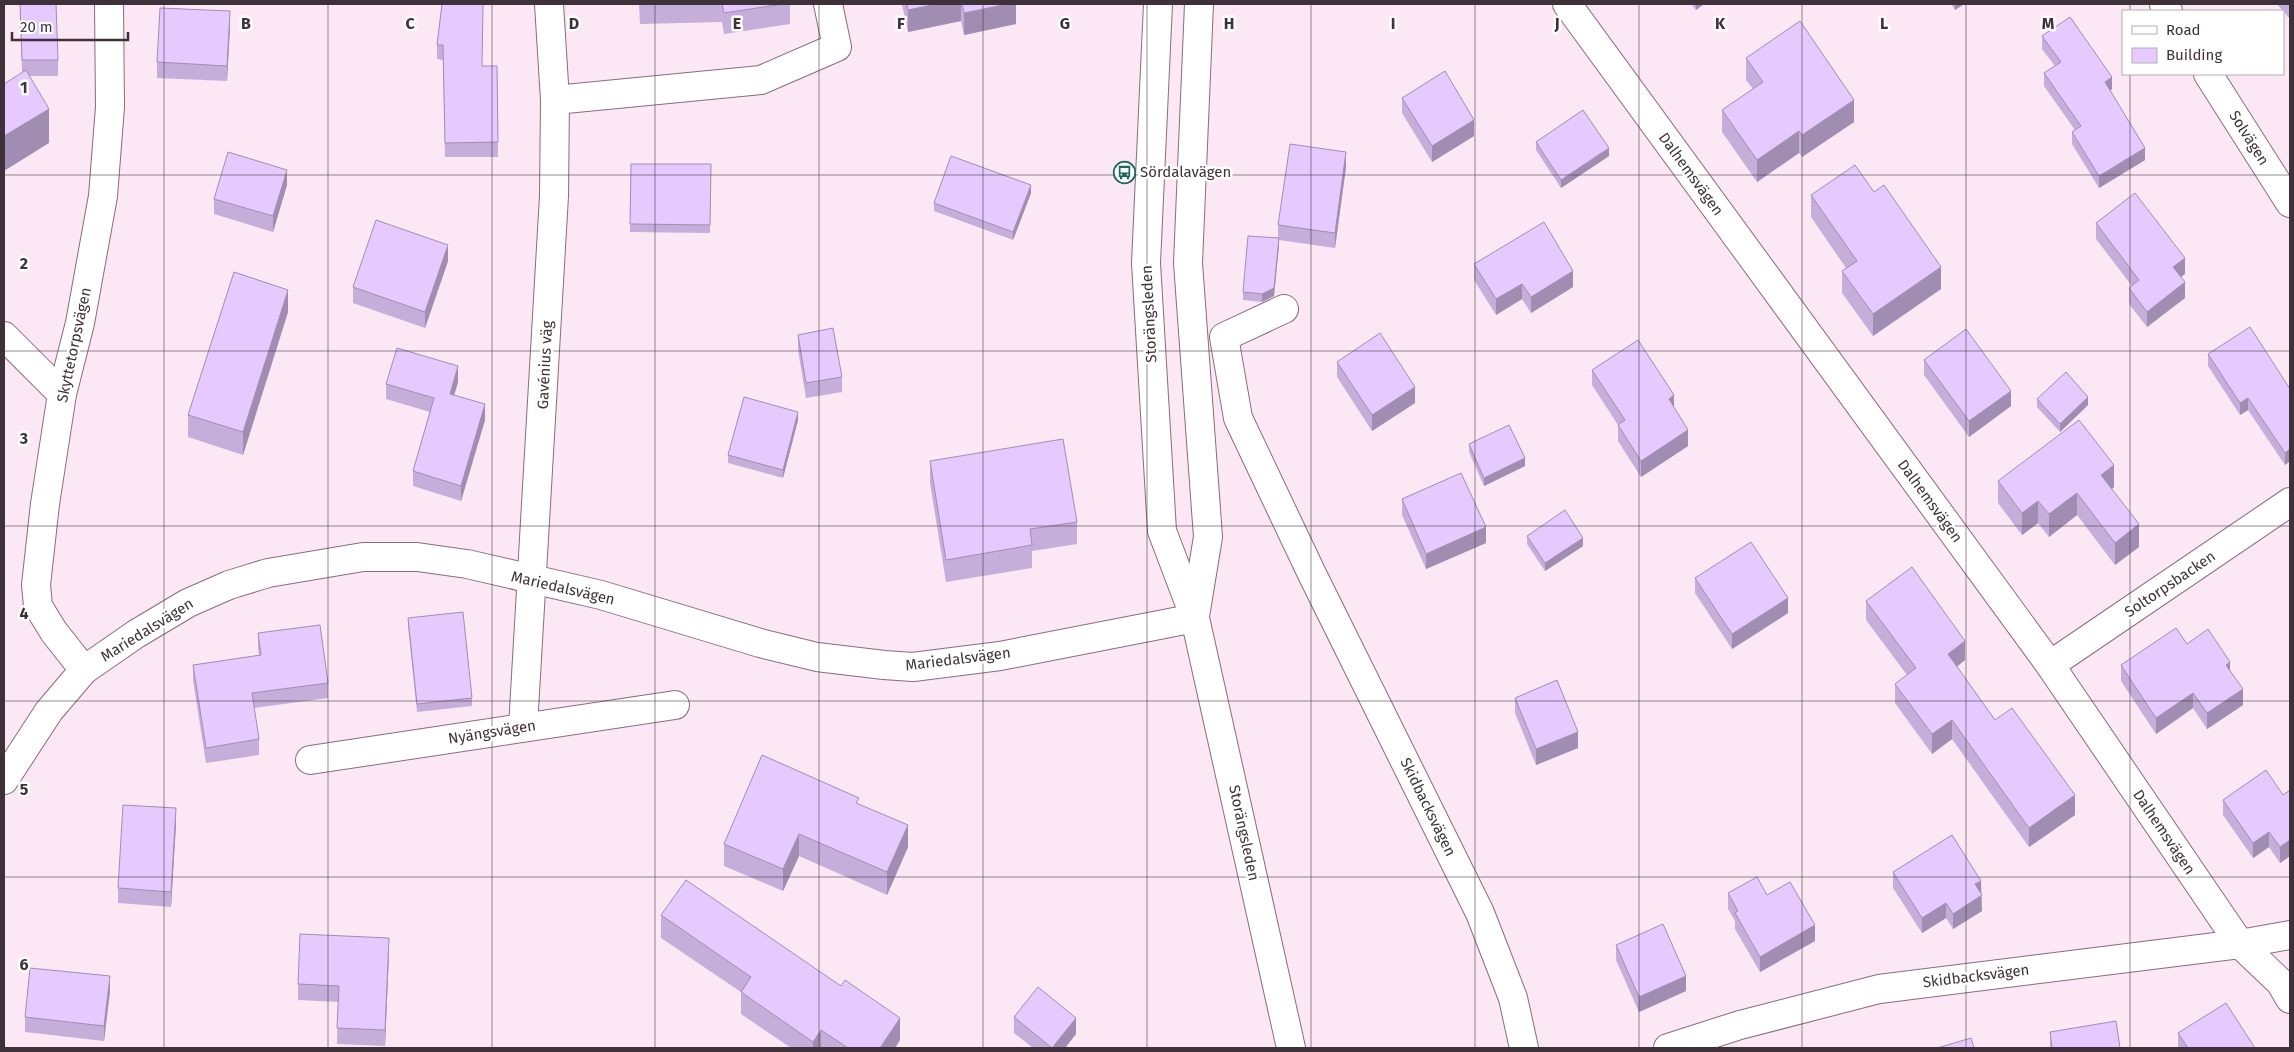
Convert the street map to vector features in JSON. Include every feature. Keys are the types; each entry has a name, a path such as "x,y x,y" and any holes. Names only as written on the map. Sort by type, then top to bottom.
{"street":[{"name":"Skyttetorpsvägen","path":"84,670 54,632 38,606 36,585 45,504 62,394 80,323 103,196 110,107 109,4"},
{"name":"Gavénius väg","path":"523,727 554,196 555,100 549,4"},
{"path":"555,100 761,80 837,47 828,4"},
{"name":"Storängsleden","path":"1158,4 1146,263 1162,531 1195,618 1291,1048"},
{"name":"Storängsleden","path":"1195,618 1208,537 1188,263 1199,4"},
{"name":"Dalhemsvägen","path":"1567,4 2050,665 2240,944 2280,982 2290,999"},
{"name":"Solvägen","path":"2209,75 2290,203"},
{"name":"Skidbacksvägen","path":"1284,308 1224,337 1238,418 1312,574 1480,913 1513,998 1524,1048"},
{"path":"4,336 62,394"},
{"name":"Soltorpsbacken","path":"2050,665 2290,502"},
{"name":"Mariedalsvägen","path":"4,780 49,711 84,670 136,634 188,603 228,585 268,573 363,557 417,556 467,564 601,595 760,643 816,657 884,666 913,667 1000,656 1195,618"},
{"name":"Nyängsvägen","path":"310,760 675,705"},
{"name":"Skidbacksvägen","path":"1668,1048 1740,1025 1879,989 2240,944 2290,934"}],"building":[{"path":"20,4 56,4 58,60 22,60"},
{"path":"442,4 483,4 482,66 497,66 498,142 445,143 443,45 437,45"},
{"path":"722,4 783,4 724,13"},
{"path":"907,4 937,4 908,10"},
{"path":"962,4 1008,4 964,13"},
{"path":"160,8 230,11 227,66 157,62"},
{"path":"2070,17 2112,77 2105,82 2145,148 2099,176 2072,132 2081,126 2044,73 2061,62 2042,36"},
{"path":"1800,21 1854,100 1802,135 1799,131 1757,160 1722,110 1763,82 1746,58"},
{"path":"26,70 49,109 4,136 4,84"},
{"path":"1445,71 1474,120 1432,146 1402,98"},
{"path":"1583,110 1609,148 1561,180 1536,142"},
{"path":"1290,144 1346,152 1335,233 1278,225"},
{"path":"228,152 287,170 273,216 214,199"},
{"path":"951,156 1031,185 1013,232 934,203"},
{"path":"631,164 711,164 710,225 630,224"},
{"path":"1855,165 1874,192 1884,185 1941,267 1873,314 1842,271 1857,261 1811,195"},
{"path":"2135,193 2185,258 2173,267 2185,282 2147,312 2129,288 2139,280 2096,223"},
{"path":"376,220 448,245 425,312 353,287"},
{"path":"1544,222 1573,271 1531,297 1522,284 1496,299 1474,264"},
{"path":"1248,236 1279,238 1274,288 1262,294 1243,292"},
{"path":"234,272 288,290 243,432 188,415"},
{"path":"2250,327 2290,389 2290,449 2285,453 2248,398 2240,403 2208,354"},
{"path":"833,328 842,377 806,383 798,335"},
{"path":"1966,329 2011,391 1969,421 1924,360"},
{"path":"1380,333 1415,387 1372,415 1337,362"},
{"path":"1638,340 1674,395 1669,399 1688,430 1641,461 1618,425 1625,420 1592,370"},
{"path":"397,348 458,366 450,394 485,404 461,486 413,471 434,398 386,384"},
{"path":"2066,372 2088,397 2060,424 2037,399"},
{"path":"744,397 798,412 783,470 728,455"},
{"path":"2079,420 2114,465 2101,475 2139,524 2115,543 2077,493 2049,514 2038,501 2022,513 1998,481"},
{"path":"1509,425 1525,458 1484,478 1469,444"},
{"path":"1063,439 1077,522 1030,529 1032,545 946,560 930,461"},
{"path":"1461,473 1486,527 1426,554 1402,499"},
{"path":"1565,510 1583,538 1545,563 1527,536"},
{"path":"1751,542 1788,598 1732,634 1695,578"},
{"path":"1912,567 1965,641 1948,654 1995,720 2012,708 2075,795 2029,828 1952,720 1932,734 1895,684 1916,668 1866,601"},
{"path":"463,612 472,698 417,704 408,618"},
{"path":"320,625 328,683 252,693 259,739 206,748 193,665 261,655 258,633"},
{"path":"2176,628 2187,644 2208,629 2230,662 2226,665 2243,689 2207,713 2193,693 2156,718 2121,665"},
{"path":"1557,680 1578,732 1536,749 1515,698"},
{"path":"762,755 859,798 856,803 908,825 887,872 799,834 783,869 724,844"},
{"path":"2266,770 2283,795 2290,790 2290,840 2280,847 2269,832 2253,843 2223,800"},
{"path":"123,805 176,808 171,892 118,888"},
{"path":"1952,835 1981,881 1975,884 1982,895 1953,914 1946,903 1922,918 1893,872"},
{"path":"1757,877 1767,895 1790,882 1815,925 1760,957 1735,913 1738,911 1728,893"},
{"path":"686,880 841,986 845,980 900,1018 880,1048 848,1048 821,1030 813,1042 741,992 751,977 661,915"},
{"path":"1663,924 1686,976 1639,997 1616,945"},
{"path":"300,934 389,938 385,1030 337,1028 339,986 298,984"},
{"path":"30,968 110,976 104,1026 25,1017"},
{"path":"1038,987 1076,1018 1052,1048 1014,1017"},
{"path":"2226,1003 2255,1048 2188,1048 2178,1033"},
{"path":"2116,1021 2120,1048 2052,1048 2050,1032"},
{"path":"1971,1038 1974,1048 1937,1048"}],"place":[{"name":"Sördalavägen","path":"1124,172"}]}
